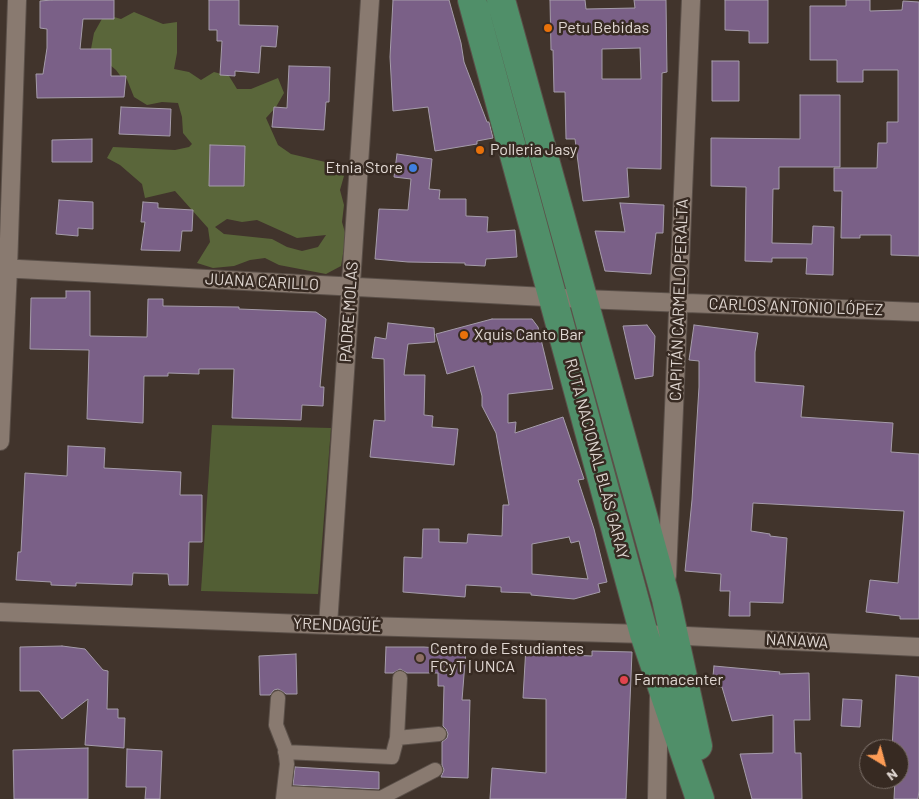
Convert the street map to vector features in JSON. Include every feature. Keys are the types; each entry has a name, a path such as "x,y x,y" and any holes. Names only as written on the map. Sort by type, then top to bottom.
{"highway":[{"name":"RUTA NACIONAL BLÁS GARAY","path":"472,0 644,634 700,799"},
{"name":"RUTA NACIONAL BLÁS GARAY","path":"501,0 666,599 709,799"}],"street":[{"path":"0,441 4,269 17,0"},
{"name":"PADRE MOLAS","path":"328,625 370,0"},
{"name":"CAPITÁN CARMELO PERALTA","path":"666,599 692,0"},
{"name":"JUANA CARILLO","path":"4,269 583,299"},
{"name":"CARLOS ANTONIO LÓPEZ","path":"583,299 919,312"},
{"name":"YRENDAGÜÉ","path":"0,612 328,625 674,635"},
{"path":"657,799 659,677 674,635"},
{"name":"NANAWA","path":"674,635 919,647"},
{"path":"285,752 392,757 397,738 400,678"},
{"path":"278,698 276,725 287,764 283,796 381,798 435,770"},
{"path":"397,738 439,734"}],"green space":[{"path":"134,12 163,24 177,22 177,53 174,69 189,72 201,80 214,72 229,76 237,89 251,89 278,78 284,93 276,107 266,118 278,145 291,154 334,164 344,176 340,190 344,205 342,222 346,236 341,266 326,274 279,265 265,258 250,260 234,266 213,268 197,263 210,242 208,228 175,191 145,198 142,184 120,165 107,158 113,147 175,150 189,147 192,144 183,133 182,117 178,103 162,102 147,105 134,97 126,77 125,82 116,70 91,49 94,33 103,17 107,15 121,19","holes":["210,145 245,146 243,186 209,186","227,219 242,222 257,220 297,238 326,235 318,247 302,251 287,247 272,239 224,234 215,227"]},
{"path":"212,425 331,428 318,594 201,591"}],"building":[{"path":"114,0 114,19 83,19 80,49 111,49 111,76 126,76 124,97 37,98 36,74 43,74 47,48 47,29 40,28 40,1"},
{"path":"209,0 239,0 239,25 278,26 276,47 261,46 259,73 235,71 235,76 220,75 222,41 217,41 217,30 209,30"},
{"path":"393,0 449,0 461,43 464,62 487,122 489,122 493,138 477,141 477,144 435,151 428,107 393,111 390,57"},
{"path":"550,0 585,0 586,9 635,8 634,0 666,0 667,72 662,73 661,169 627,168 629,197 583,201 575,139 566,139 565,92 554,92 553,50 551,50","holes":["640,48 641,79 602,79 602,49"]},
{"path":"725,0 768,0 768,43 749,43 749,31 725,30"},
{"path":"846,0 870,0 870,11 902,10 903,1 919,2 919,256 891,255 891,235 860,235 860,238 841,238 842,191 834,191 834,168 877,168 878,143 887,143 887,122 898,122 898,70 863,70 863,82 837,82 837,60 810,60 810,6 846,6"},
{"path":"712,61 739,61 739,101 712,101"},
{"path":"289,66 330,67 329,102 326,102 324,130 272,127 274,107 287,108"},
{"path":"800,95 840,95 840,167 779,167 779,189 773,189 772,243 812,244 813,226 834,227 833,275 806,274 807,258 772,258 772,262 745,261 746,187 711,186 711,138 800,139"},
{"path":"121,107 171,109 170,136 119,134"},
{"path":"92,139 92,162 52,162 52,140"},
{"path":"210,145 245,146 244,186 209,186"},
{"path":"397,154 432,159 429,189 440,190 439,199 466,199 466,216 488,217 487,232 515,230 517,257 486,259 485,266 465,265 465,263 408,262 375,259 379,209 408,210 411,179 394,177"},
{"path":"59,200 93,202 93,229 78,228 78,236 56,234"},
{"path":"143,202 158,203 158,208 193,210 192,231 182,231 180,251 141,250 145,222 141,222"},
{"path":"620,203 664,205 663,233 656,233 651,274 605,271 595,231 625,232"},
{"path":"66,291 90,291 90,336 147,337 148,299 163,299 163,306 239,307 239,309 316,312 326,319 320,387 324,387 323,406 302,405 301,420 232,418 234,369 199,369 199,374 168,373 168,376 144,376 143,423 87,419 89,350 30,349 31,298 66,298"},
{"path":"492,319 532,319 538,327 553,389 508,394 508,423 516,422 515,433 563,417 584,479 578,480 594,529 607,582 598,584 600,592 574,599 531,595 531,593 501,592 501,587 466,585 465,597 403,592 404,557 422,558 423,529 439,529 439,542 467,543 468,534 502,536 503,505 509,505 496,433 482,406 482,396 474,366 447,374 436,334","holes":["569,537 571,543 579,541 588,579 532,574 532,544"]},
{"path":"388,323 434,328 435,342 408,344 404,375 425,375 424,415 433,416 432,427 458,429 454,465 370,457 374,420 385,421 384,359 372,358 375,337 386,339"},
{"path":"647,325 655,336 653,376 635,379 623,326"},
{"path":"694,325 758,333 755,352 755,382 804,386 801,417 893,423 891,452 919,454 919,619 900,619 900,616 866,612 870,580 898,583 904,511 753,503 751,531 787,538 783,603 750,602 750,616 729,616 730,591 720,591 721,574 685,571 692,500 699,387 699,361 689,360"},
{"path":"68,446 105,448 104,468 181,472 180,495 202,495 202,542 189,542 188,585 169,585 168,574 133,573 132,585 76,583 76,586 51,585 51,582 16,580 18,552 21,552 25,473 67,476"},
{"path":"62,646 85,649 103,670 108,671 107,709 118,709 118,718 125,718 124,748 85,745 88,699 62,719 39,691 20,691 20,647"},
{"path":"526,646 550,647 548,654 592,656 592,651 632,652 626,799 490,799 492,768 546,773 546,699 523,698"},
{"path":"386,647 466,650 462,700 470,700 468,778 441,777 444,770 442,765 442,742 447,738 448,734 443,726 444,686 438,686 438,673 407,673 400,669 393,673 385,673"},
{"path":"296,654 297,694 286,694 278,689 274,690 270,695 260,695 259,656"},
{"path":"714,666 780,672 779,674 809,673 810,720 794,720 795,753 801,753 802,799 752,799 740,754 773,753 773,715 732,721 722,687 712,686"},
{"path":"896,675 919,677 918,799 894,799 894,789 909,789 909,739 893,739"},
{"path":"843,699 862,700 860,727 841,726"},
{"path":"88,748 88,799 14,799 13,750"},
{"path":"127,749 162,751 160,799 145,799 146,787 126,787"},
{"path":"295,767 379,772 379,789 293,785"}],"place":[{"name":"Petu Bebidas","path":"548,28"},
{"name":"Polleria Jasy","path":"480,150"},
{"name":"Etnia Store","path":"413,168"},
{"name":"Xquis Canto Bar","path":"464,335"},
{"name":"Centro de Estudiantes FCyT | UNCA","path":"420,658"},
{"name":"Farmacenter","path":"624,680"}]}
